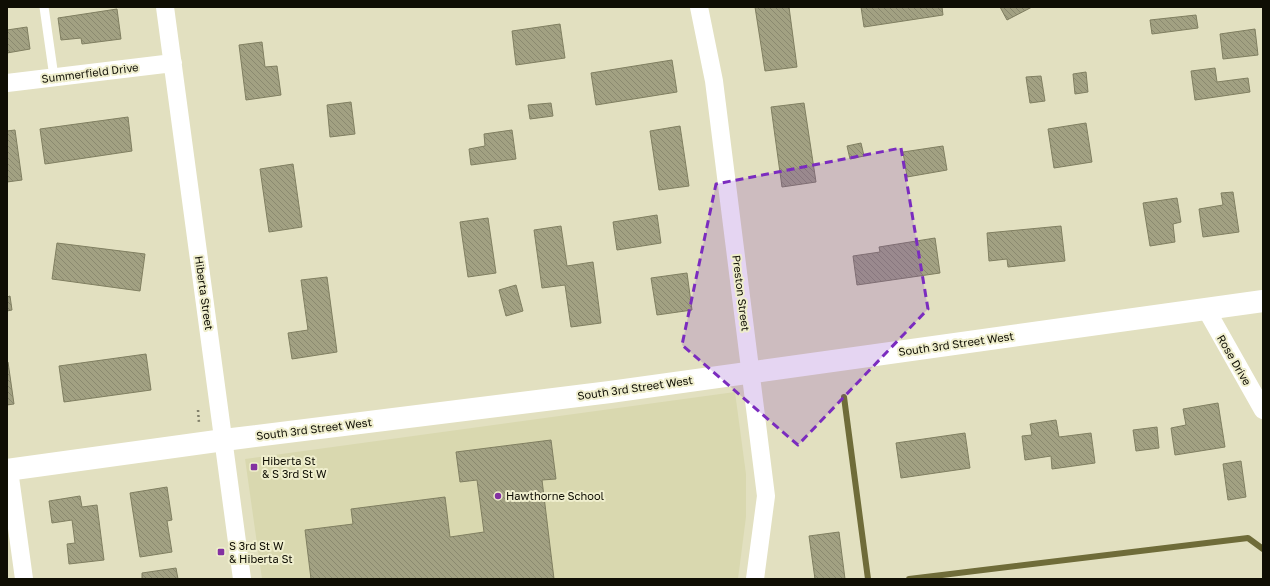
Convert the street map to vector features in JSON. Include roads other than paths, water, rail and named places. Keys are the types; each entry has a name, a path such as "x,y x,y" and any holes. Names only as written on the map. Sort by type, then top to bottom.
{"street":[{"name":"Hiberta Street","path":"165,7 242,579"},
{"name":"Preston Street","path":"699,7 714,81 766,496 755,579"},
{"name":"Summerfield Drive","path":"7,83 173,63"},
{"name":"South 3rd Street West","path":"8,470 224,440 610,392 1263,301"},
{"name":"Rose Drive","path":"1206,310 1263,410"},
{"path":"8,470 24,579"}],"lane":[{"path":"44,7 54,77"}],"waterway":[{"path":"844,397 868,579"},
{"path":"909,579 1248,538 1263,549"}],"place":[{"name":"Hiberta St & S 3rd St W","path":"254,467"},
{"name":"Hawthorne School","path":"498,496"},
{"name":"S 3rd St W & Hiberta St","path":"221,552"}]}
